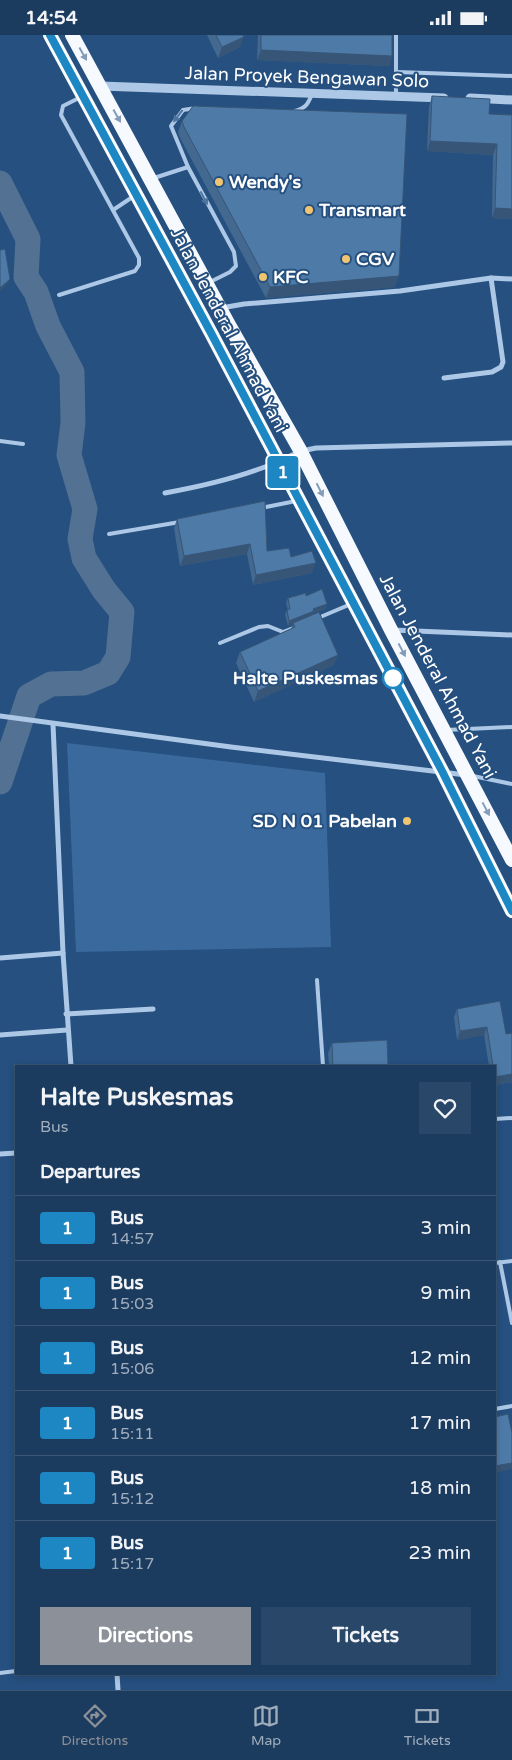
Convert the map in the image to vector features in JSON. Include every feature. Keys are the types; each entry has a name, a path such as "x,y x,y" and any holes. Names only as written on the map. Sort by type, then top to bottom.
{"highway":[{"name":"Jalan Jenderal Ahmad Yani","path":"50,35 211,333 511,904"},
{"name":"Jalan Jenderal Ahmad Yani","path":"72,35 152,179 228,323 300,450 391,630 512,860"},
{"path":"211,333 228,323"}],"street":[{"name":"Jalan Proyek Bengawan Solo","path":"100,86 512,100"},
{"path":"220,308 244,304 400,291 491,278 512,279"},
{"path":"444,379 496,371 503,365 491,278"},
{"path":"165,493 229,480 278,462 300,450 512,443"},
{"path":"391,630 512,635"},
{"path":"0,715 230,747 468,775"},
{"path":"53,723 66,1014 71,1065"},
{"path":"0,958 63,953"},
{"path":"66,1014 153,1009"},
{"path":"0,1035 67,1030"},
{"path":"0,1154 15,1153"},
{"path":"117,1675 118,1690"}],"lane":[{"path":"396,35 396,96"},
{"path":"397,72 512,76"},
{"path":"292,111 303,109 308,104 312,93"},
{"path":"58,295 135,271 139,265 139,257 61,115 63,106 83,97"},
{"path":"206,108 183,109 171,126 188,167 234,253 236,266 230,272 207,283"},
{"path":"152,179 188,167"},
{"path":"113,209 136,195"},
{"path":"0,441 23,444"},
{"path":"251,510 298,500"},
{"path":"109,534 183,522"},
{"path":"309,622 353,603"},
{"path":"220,643 259,627 268,626 283,632 301,625"},
{"path":"444,730 512,727"},
{"path":"468,775 512,784"},
{"path":"316,980 323,1065"},
{"path":"496,1119 512,1119"},
{"path":"512,1261 497,1262 512,1323"},
{"path":"496,1409 512,1406"},
{"path":"0,1673 15,1671"}],"shaded area":[{"path":"67,743 325,773 331,947 76,952"}],"building":[{"path":"216,35 243,35 244,37 222,47"},
{"path":"261,35 392,35 392,56 261,50"},
{"path":"432,96 490,99 489,114 512,115 512,209 495,208 497,144 430,141"},
{"name":"Transmart","path":"193,106 407,114 399,276 270,287 184,127 182,121"},
{"path":"5,249 10,279 0,288 0,250"},
{"path":"265,501 267,551 289,548 291,557 312,551 316,563 256,575 250,544 184,556 177,519"},
{"path":"322,589 327,604 289,621 287,610 290,609 288,598 306,593 306,596"},
{"path":"319,612 338,655 258,691 240,652 295,627 293,623"},
{"path":"500,1001 506,1034 512,1033 512,1074 496,1077 496,1065 493,1065 487,1027 460,1031 457,1009"},
{"path":"387,1040 388,1065 333,1065 332,1043"},
{"path":"508,1414 512,1433 512,1463 496,1466 496,1417"}],"waterway":[{"path":"0,183 28,239 26,277 36,292 48,326 72,372 73,423 69,455 85,509 80,539 84,558 104,590 122,612 118,657 108,673 84,683 51,684 29,696 0,782"}],"bus line":[{"name":"1","path":"50,35 211,333 442,771 512,911"}],"place":[{"name":"Wendy's","path":"219,182"},
{"name":"Transmart","path":"309,210"},
{"name":"CGV","path":"346,259"},
{"name":"KFC","path":"263,277"},
{"name":"Halte Puskesmas","path":"393,678"},
{"name":"SD N 01 Pabelan","path":"407,821"}]}
